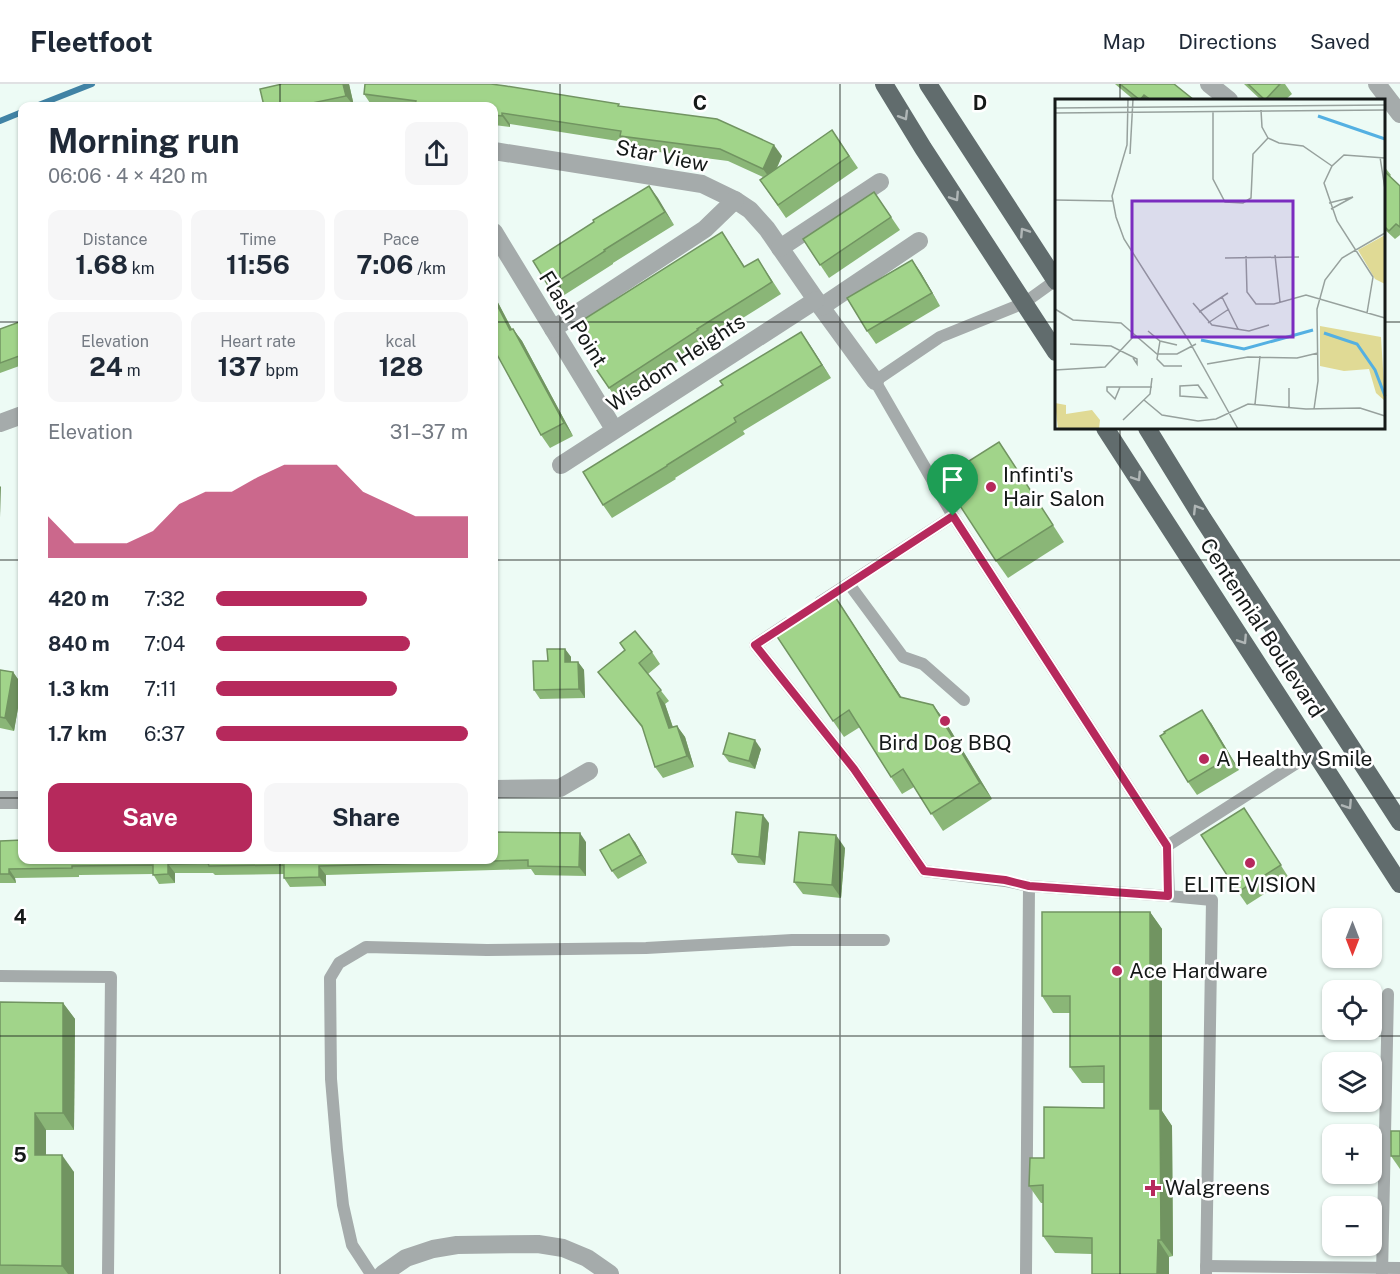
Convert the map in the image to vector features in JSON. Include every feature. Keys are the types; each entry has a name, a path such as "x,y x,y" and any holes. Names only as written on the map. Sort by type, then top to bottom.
{"main road":[{"path":"884,84 1055,350"},
{"path":"928,84 1055,278"},
{"name":"Centennial Boulevard","path":"1107,429 1400,884"},
{"name":"Centennial Boulevard","path":"1148,429 1203,519 1400,822"}],"street":[{"path":"1209,84 1228,99"},
{"path":"1384,86 1400,114"},
{"name":"Star View","path":"498,152 702,184 735,200 750,210 767,229 874,381"},
{"path":"780,248 880,182"},
{"path":"553,328 705,229 735,200"},
{"name":"Flash Point","path":"498,239 614,429"},
{"name":"Wisdom Heights","path":"561,465 614,429 919,241"},
{"path":"0,423 18,416"},
{"path":"498,789 560,788 589,771"},
{"path":"0,800 18,800"},
{"path":"383,1274 406,1258 433,1249 458,1245 538,1244 563,1248 587,1258 610,1274"}],"lane":[{"path":"1055,281 1024,303 940,337 874,381 953,516 1167,846 1168,896"},
{"path":"953,516 755,645 854,769 924,871 1005,880 1029,886 1212,900 1206,1270 1382,1271 1400,1268"},
{"path":"849,584 903,657 923,664 964,700"},
{"path":"1167,846 1314,752"},
{"path":"1026,1274 1029,886"},
{"path":"371,1274 352,1245 343,1205 337,1150 331,1080 330,978 339,963 366,948 487,950 646,948 792,940 884,940"},
{"path":"0,976 111,977 108,1274"},
{"path":"1382,1271 1388,994"}],"building":[{"path":"282,84 343,84 346,96 317,102 263,102 260,89"},
{"path":"365,84 491,84 619,104 618,106 717,119 774,145 763,169 720,149 620,136 621,131 502,113 502,116 498,116 498,102 416,102 364,94"},
{"path":"1120,84 1174,84 1193,99 1150,99 1144,95 1139,99"},
{"path":"1248,84 1280,84 1266,99"},
{"path":"832,130 849,156 778,205 760,180"},
{"path":"1385,172 1400,186 1400,227 1396,224 1389,231 1385,227"},
{"path":"649,186 665,212 549,287 533,261 594,222 593,220"},
{"path":"874,192 891,217 820,265 803,239"},
{"path":"722,232 744,267 758,259 772,282 609,388 594,366 599,363 575,325"},
{"path":"912,260 932,293 867,331 847,298"},
{"path":"498,307 510,330 513,329 564,423 541,435 498,356"},
{"path":"18,322 18,356 0,363 0,329"},
{"path":"801,332 822,365 734,418 736,422 603,505 583,472 723,385 720,381"},
{"path":"999,442 1053,525 996,561 942,478"},
{"path":"832,592 900,697 933,705 980,783 931,814 903,769 891,777 849,710 833,721 774,632"},
{"path":"635,631 652,652 639,663 661,690 657,693 669,728 677,726 687,756 655,767 642,726 598,672 625,650 620,643"},
{"path":"547,649 565,649 565,662 578,662 579,689 534,690 533,661 548,661"},
{"path":"0,670 13,672 5,718 0,717"},
{"name":"A Healthy Smile","path":"1202,710 1230,757 1188,782 1160,736"},
{"path":"729,733 755,740 749,761 723,754"},
{"name":"ELITE VISION","path":"1244,808 1281,865 1238,892 1201,835"},
{"path":"736,812 763,815 759,857 732,854"},
{"path":"498,832 580,833 579,867 528,866 528,860 498,861"},
{"path":"799,832 836,835 832,885 794,882"},
{"path":"629,834 641,855 612,871 600,850"},
{"path":"18,840 18,864 168,864 168,874 153,875 153,865 9,869 9,874 0,874 0,841"},
{"path":"208,864 389,864 319,866 319,877 284,878 284,865 209,866"},
{"path":"1042,912 1150,912 1150,1109 1160,1109 1161,1240 1158,1240 1157,1274 1092,1274 1092,1238 1043,1236 1043,1185 1029,1186 1030,1158 1044,1158 1044,1107 1104,1108 1104,1066 1070,1067 1070,996 1042,996"},
{"path":"0,1002 63,1003 63,1113 35,1113 35,1155 62,1155 62,1266 0,1265"},
{"path":"1391,1131 1400,1131 1400,1156 1391,1156"}],"waterway":[{"path":"46,102 92,84"},
{"path":"0,121 18,114"}],"place":[{"name":"Infinti's Hair Salon","path":"991,487"},
{"name":"Bird Dog BBQ","path":"945,721"},
{"name":"A Healthy Smile","path":"1204,759"},
{"name":"ELITE VISION","path":"1250,863"},
{"name":"Ace Hardware","path":"1117,971"},
{"name":"Walgreens","path":"1153,1188"}],"route":[{"path":"953,516 1167,846 1168,896 1029,886 1005,880 924,871 854,769 755,645 953,516"}]}
